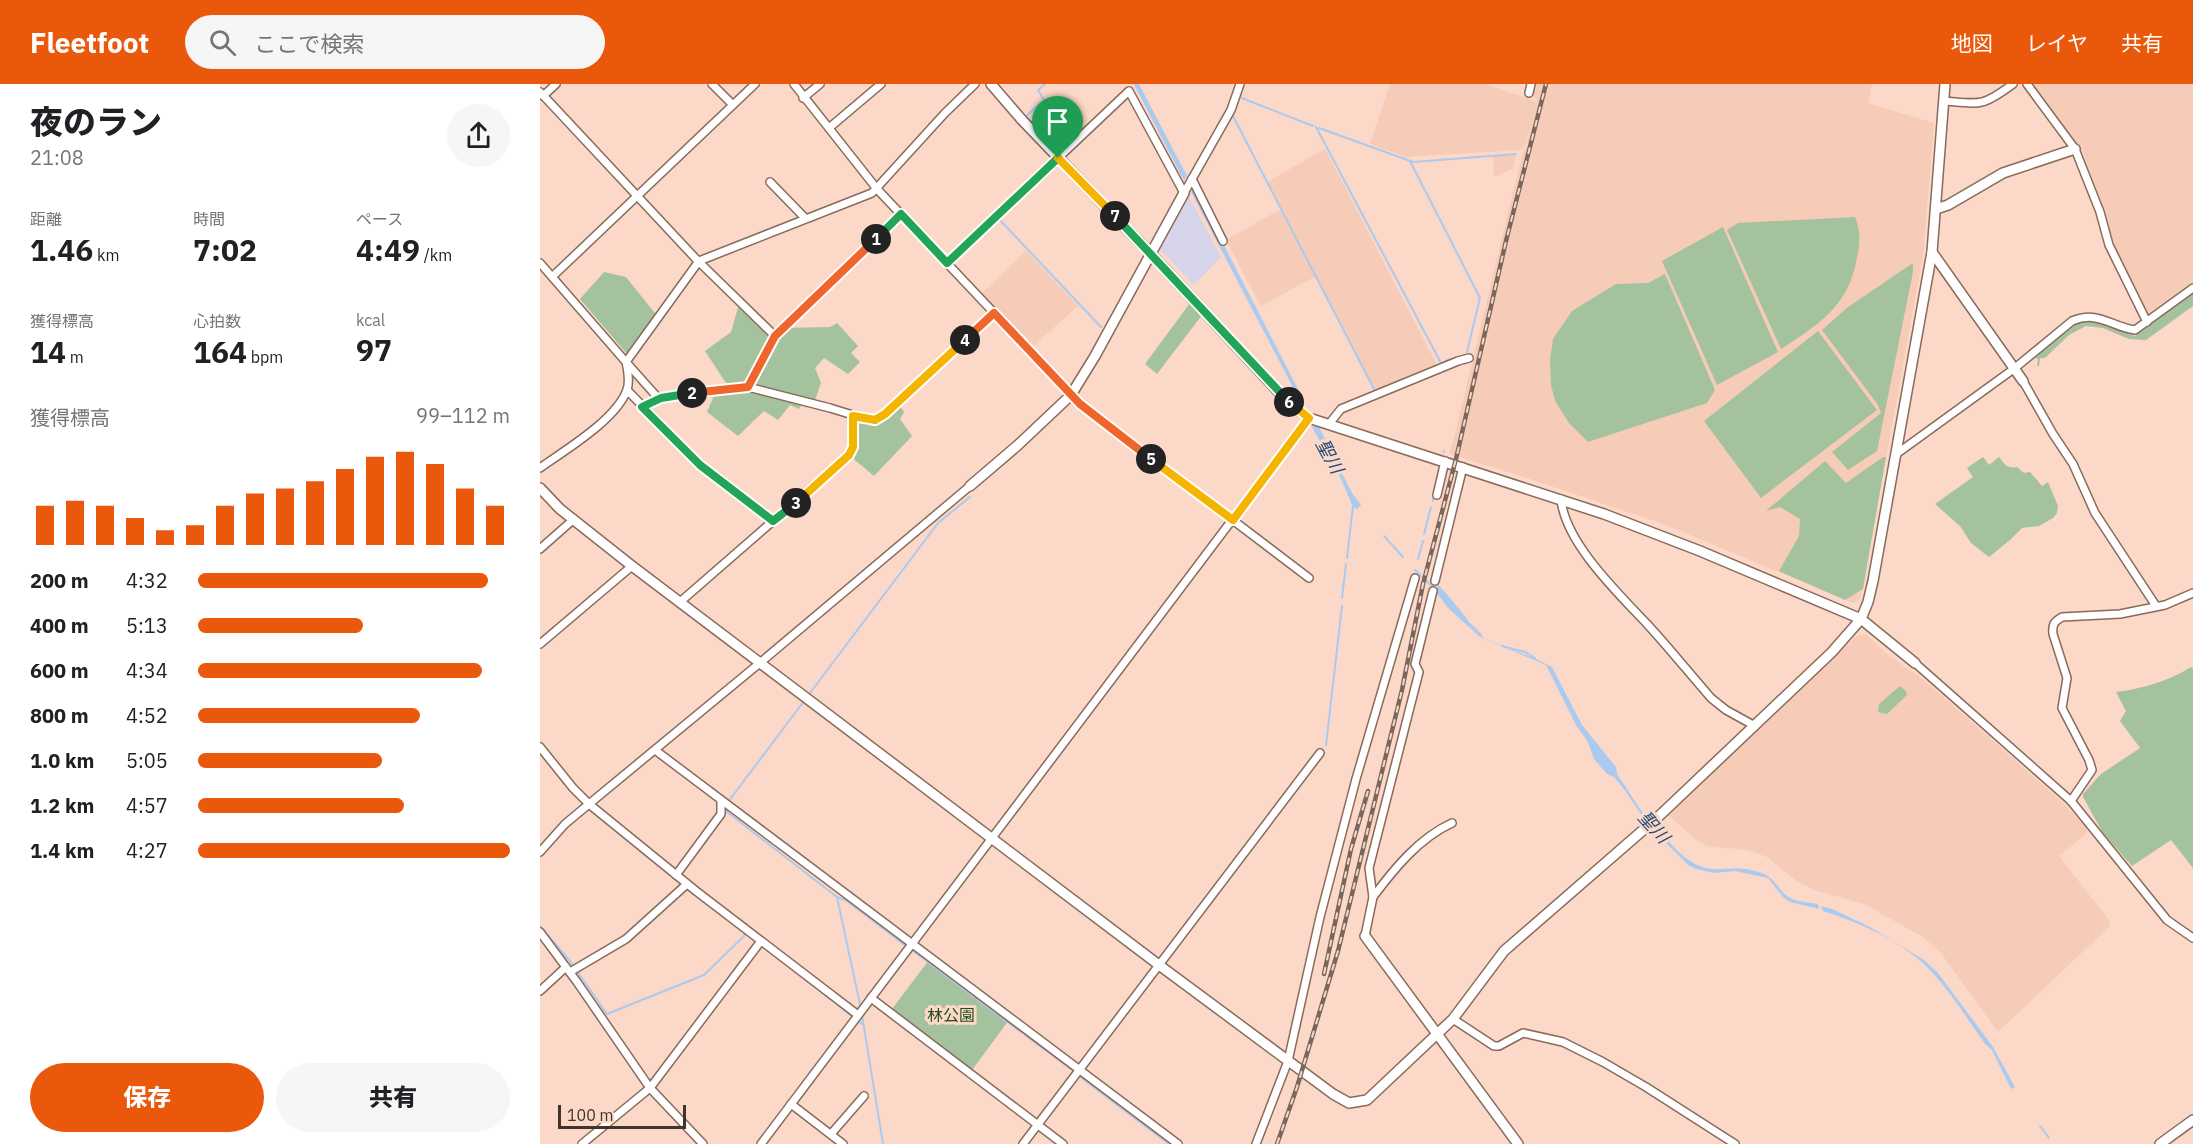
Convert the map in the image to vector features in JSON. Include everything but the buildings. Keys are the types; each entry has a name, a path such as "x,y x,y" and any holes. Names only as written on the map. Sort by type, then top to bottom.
{"street":[{"path":"556,84 542,94 699,261 775,336"},
{"path":"712,84 732,104"},
{"path":"553,276 755,84"},
{"path":"794,84 877,189 1080,404 1309,578"},
{"path":"803,98 820,84"},
{"path":"828,128 881,84"},
{"path":"540,468 607,417 627,390 626,362 699,261 872,193 945,113 975,84"},
{"path":"990,84 1287,401 1309,418 1445,461 1650,531 1861,618 2071,801 2166,920 2193,938"},
{"path":"540,852 565,824 970,486 1071,395 1095,356 1231,110 1240,84"},
{"path":"1529,93 1531,84"},
{"path":"540,488 632,566 1288,1061 1349,1104 1366,1100 1453,1019 1504,951 1656,818 1755,726 1832,651 1861,618 1867,607 1873,581 1932,252 1945,84"},
{"path":"1944,101 1980,104 1994,98 2013,84"},
{"path":"2027,84 2075,149 2100,212 2109,245 2147,322"},
{"path":"947,263 1058,158 1127,88 1223,241"},
{"path":"1936,208 1948,205 2003,173 2075,149"},
{"path":"770,182 805,218"},
{"path":"748,387 775,336 901,214"},
{"path":"1932,252 2015,368 2073,464 2096,513 2153,598 2156,606"},
{"path":"540,263 659,399"},
{"path":"1895,455 2015,368 2072,321 2083,316 2099,317 2135,330 2193,288"},
{"path":"642,407 659,399 748,387 875,420 885,414 994,313"},
{"path":"1329,424 1341,409 1469,358"},
{"path":"627,390 700,465 773,521"},
{"path":"680,602 849,455 853,447 853,416"},
{"path":"761,1144 1309,418"},
{"path":"1437,495 1445,461"},
{"path":"1435,581 1463,467"},
{"path":"1561,500 1564,514 1584,553 1603,576 1711,698 1726,710 1755,726"},
{"path":"540,549 574,519"},
{"path":"540,644 632,566"},
{"path":"1256,1144 1288,1061 1329,883 1356,780 1415,578"},
{"path":"1433,591 1415,664 1419,672 1369,868 1373,897 1365,936 1518,1144"},
{"path":"2071,801 2092,771 2089,760 2062,708 2067,678 2052,626 2062,617 2120,614 2164,605 2193,593"},
{"path":"540,747 589,804 687,884 858,1015"},
{"path":"655,750 1178,1144"},
{"path":"1023,1144 1320,753"},
{"path":"676,875 721,814 721,801"},
{"path":"1373,897 1395,868 1439,829 1452,823"},
{"path":"540,991 568,969 627,939 687,884"},
{"path":"540,932 650,1088 703,1144"},
{"path":"582,1144 650,1088 761,941"},
{"path":"871,998 1063,1144"},
{"path":"1453,1019 1494,1046 1499,1047 1524,1033 1563,1041 1646,1087 1735,1144"},
{"path":"831,1134 864,1095"},
{"path":"791,1104 843,1144"},
{"path":"2160,1144 2193,1120"}],"shaded area":[{"path":"1390,84 1486,84 1535,101 1536,105 1537,100 1532,94 1534,84 1872,84 1868,103 1934,123 1923,256 1860,599 1853,603 1666,525 1450,454 1533,118 1525,146 1520,150 1406,157 1370,144"},
{"path":"2033,84 2193,84 2193,281 2150,312 2146,310 2112,245 2102,204 2081,149"},
{"path":"1325,149 1437,365 1375,391 1316,276 1261,306 1226,240 1281,209 1267,182"},
{"path":"1516,154 1513,168 1498,176 1494,175 1493,156"},
{"path":"1189,197 1221,257 1194,285 1160,249"},
{"path":"1026,251 1078,306 1032,347 981,294"},
{"path":"1858,635 1867,635 1888,655 1924,680 2061,801 2087,828 2085,835 2059,856 2109,920 2110,926 1998,1032 1941,953 1923,937 1864,904 1815,890 1798,882 1767,857 1748,850 1707,846 1696,840 1667,814"}],"green space":[{"path":"1855,217 1859,232 1859,248 1853,275 1847,289 1839,302 1819,322 1781,349 1727,230 1738,223"},
{"path":"1723,227 1778,352 1717,385 1662,261"},
{"path":"1913,263 1877,451 1848,470 1832,452 1881,413 1878,405 1822,330 1848,307"},
{"path":"604,272 626,277 658,317 628,355 580,299"},
{"path":"1665,274 1715,390 1707,403 1588,442 1569,423 1555,401 1551,385 1550,360 1553,339 1572,311 1616,284 1648,283"},
{"path":"2193,294 2193,306 2146,340 2129,339 2103,328 2086,326 2069,335 2045,358 2040,358 2039,366 2037,366 2038,359 2035,358 2078,324 2085,321 2097,321 2135,336"},
{"path":"1190,303 1202,315 1157,374 1145,364"},
{"path":"739,304 770,334 746,383 726,383 705,351 731,332"},
{"path":"837,323 858,346 851,353 860,362 848,374 824,358 815,368 821,383 815,400 819,405 803,403 799,409 790,405 778,420 764,411 738,436 707,412 716,391 748,387 784,328 830,327"},
{"path":"1818,331 1877,410 1761,498 1704,421"},
{"path":"898,403 904,412 900,419 912,436 874,476 849,455 854,427 860,420 875,420"},
{"path":"1886,457 1863,589 1845,600 1779,571 1799,536 1800,519 1780,507 1766,511 1825,461 1846,483"},
{"path":"1983,457 1989,465 1999,457 2009,467 2017,467 2024,473 2030,472 2042,486 2048,482 2058,506 2053,518 2039,526 2022,528 1989,557 1971,543 1960,526 1935,504 1973,477 1967,468"},
{"path":"2191,667 2193,669 2193,868 2171,840 2132,866 2103,833 2083,794 2101,774 2140,748 2120,721 2126,711 2116,692 2155,684"},
{"path":"1900,686 1907,695 1887,714 1878,712 1879,704"},
{"name":"林公園","path":"929,960 1009,1020 972,1070 892,1009"}],"water":[{"path":"1135,84 1139,84 1187,176 1184,180"},
{"path":"1194,187 1302,397 1299,399 1191,192"},
{"path":"1318,425 1352,493 1361,505 1357,509 1353,507 1341,479 1312,427"},
{"path":"1438,584 1462,612 1471,627 1485,639 1552,667 1582,725 1616,767 1617,774 1649,819 1646,822 1624,789 1594,759 1587,740 1577,727 1546,665 1480,637 1448,608 1436,592"},
{"path":"1657,827 1678,851 1693,863 1712,869 1744,869 1764,874 1771,878 1790,898 1818,904 1819,909 1790,902 1768,878 1735,871 1714,873 1688,865 1653,830"},
{"path":"1821,906 1870,927 1924,960 1938,973 1993,1047 2015,1087 2011,1089 1992,1050 1985,1044 1946,989 1921,961 1881,935 1852,921 1823,911"}],"waterway":[{"path":"1026,116 1044,100 1038,90 1045,84"},
{"name":"聖川","path":"1135,84 1182,175"},
{"path":"1242,98 1313,126"},
{"path":"1233,116 1375,391 1406,379"},
{"path":"1316,127 1441,363"},
{"path":"1319,128 1413,162 1516,154"},
{"path":"1410,161 1480,298 1467,352"},
{"path":"998,218 1101,327"},
{"path":"1439,365 1450,359"},
{"path":"1433,495 1433,501"},
{"path":"807,697 938,523 970,497"},
{"path":"1347,558 1353,506"},
{"path":"1424,534 1431,507"},
{"name":"聖川","path":"1384,536 1403,557"},
{"path":"1418,559 1423,541"},
{"path":"1342,598 1346,564"},
{"name":"聖川","path":"1415,570 1439,593"},
{"path":"1326,745 1342,606"},
{"name":"聖川","path":"1470,624 1481,635"},
{"name":"聖川","path":"1502,646 1525,652 1535,658"},
{"path":"728,802 804,701"},
{"path":"727,808 727,812 837,897 861,1009"},
{"path":"642,853 673,876"},
{"path":"837,897 847,901 906,946"},
{"path":"540,926 570,961 607,1014 704,975 747,933"},
{"path":"912,950 974,997"},
{"path":"777,957 862,1024"},
{"path":"978,1000 1021,1032"},
{"path":"862,1015 883,1144"},
{"path":"1025,1035 1075,1072"},
{"path":"1079,1076 1169,1144"},
{"name":"聖川","path":"2040,1126 2049,1138"}],"railway":[{"path":"1277,1144 1297,1087 1338,951 1402,690 1423,584 1456,459 1506,241 1546,84"},
{"path":"1324,974 1351,849 1368,791"}],"route":[{"path":"1058,158 1287,401 1309,418 1233,520 1080,404 994,313 885,414 875,420 853,416 853,447 849,455 773,521 700,465 642,407 661,398 748,387 775,336 901,214 947,263 1058,158"}]}
